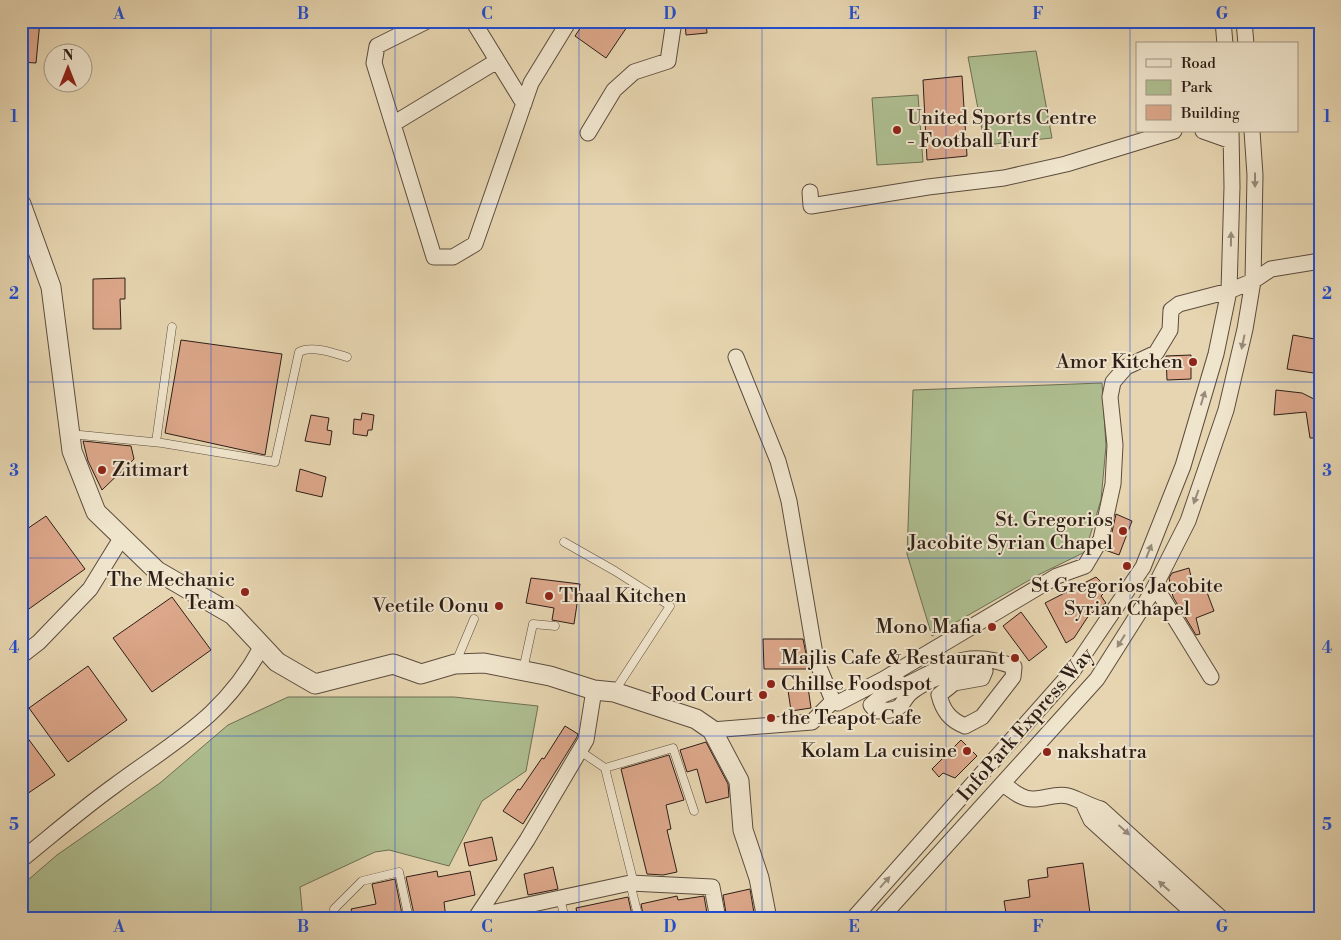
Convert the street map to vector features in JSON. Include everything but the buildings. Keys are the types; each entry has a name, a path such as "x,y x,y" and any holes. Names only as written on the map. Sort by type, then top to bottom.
{"street":[{"path":"427,21 377,46 374,63 434,256 453,256 475,244 531,83 570,21"},
{"path":"473,21 524,104"},
{"path":"588,133 614,90 634,72 668,61 674,21"},
{"path":"1223,21 1225,42"},
{"path":"1244,21 1246,42"},
{"path":"393,124 497,61"},
{"path":"810,192 811,206 928,187 1004,178 1066,164 1171,132"},
{"path":"1209,132 1231,136"},
{"name":"InfoPark Express Way","path":"880,919 1097,679 1155,586 1188,521 1226,410 1239,362 1253,281 1255,175 1252,132"},
{"name":"InfoPark Express Way","path":"853,919 1072,672 1142,567 1183,466 1216,354 1229,291 1231,136"},
{"path":"21,204 50,287 68,434 72,450 96,512 157,571 233,615 277,662 314,684 392,664 422,674 456,664 484,663 550,676 594,690 614,692 696,719 712,730 739,781 743,830 759,878 767,919"},
{"path":"832,701 838,703 892,674 1057,576 1085,566 1101,539 1113,484 1115,445 1110,398 1113,382 1126,367 1156,353 1170,330 1172,310 1179,304 1229,291 1253,281 1271,269 1320,261"},
{"path":"736,357 778,461 789,501 816,660 832,701"},
{"path":"21,656 39,642 90,589 122,537"},
{"path":"1155,586 1211,677"},
{"path":"21,860 114,786 173,746 213,712 249,670 262,646"},
{"path":"978,657 1014,667 1013,676 982,717 965,726 952,720 942,706 940,695 954,683 982,678 985,671 979,664 956,670 916,688 902,707 889,711 876,711 871,704 883,695 902,687 965,658 978,657"},
{"path":"892,674 902,687"},
{"path":"483,917 526,840 586,740 594,690"},
{"path":"712,730 812,722 832,701"},
{"path":"1003,784 1022,797 1032,800 1058,795 1069,796 1084,805 1101,809 1222,919"},
{"path":"1084,805 1091,820 1200,919"},
{"path":"483,917 560,898 632,884 712,887 718,919"}],"lane":[{"path":"156,442 172,327"},
{"path":"68,434 156,442 275,462 299,352 304,349 347,357"},
{"path":"564,542 615,570 670,606 620,679 614,692"},
{"path":"456,664 474,619"},
{"path":"523,670 533,624 555,626"},
{"path":"605,768 673,748 694,811"},
{"path":"580,751 605,768 639,919"},
{"path":"336,919 334,909 362,881 399,872 409,919"},
{"path":"560,898 565,919"}],"green space":[{"path":"1036,51 1052,138 985,145 968,57"},
{"name":"United Sports Centre - Football Turf","path":"918,95 923,162 877,165 872,98"},
{"path":"1102,383 1106,446 1101,500 1085,552 1040,574 932,636 907,554 913,390"},
{"path":"288,697 454,697 538,706 526,771 482,801 449,866 389,850 375,852 300,887 303,919 21,919 21,886 57,855 160,783 228,725"}],"place":[{"name":"United Sports Centre - Football Turf","path":"897,130"},
{"name":"Amor Kitchen","path":"1193,362"},
{"name":"Zitimart","path":"102,470"},
{"name":"St. Gregorios Jacobite Syrian Chapel","path":"1123,531"},
{"name":"St Gregorios Jacobite Syrian Chapel","path":"1127,566"},
{"name":"The Mechanic Team","path":"245,592"},
{"name":"Thaal Kitchen","path":"549,596"},
{"name":"Veetile Oonu","path":"499,606"},
{"name":"Mono Mafia","path":"992,627"},
{"name":"Majlis Cafe & Restaurant","path":"1015,658"},
{"name":"Chillse Foodspot","path":"771,684"},
{"name":"Food Court","path":"763,695"},
{"name":"the Teapot Cafe","path":"771,718"},
{"name":"Kolam La cuisine","path":"967,751"},
{"name":"nakshatra","path":"1047,752"}]}
